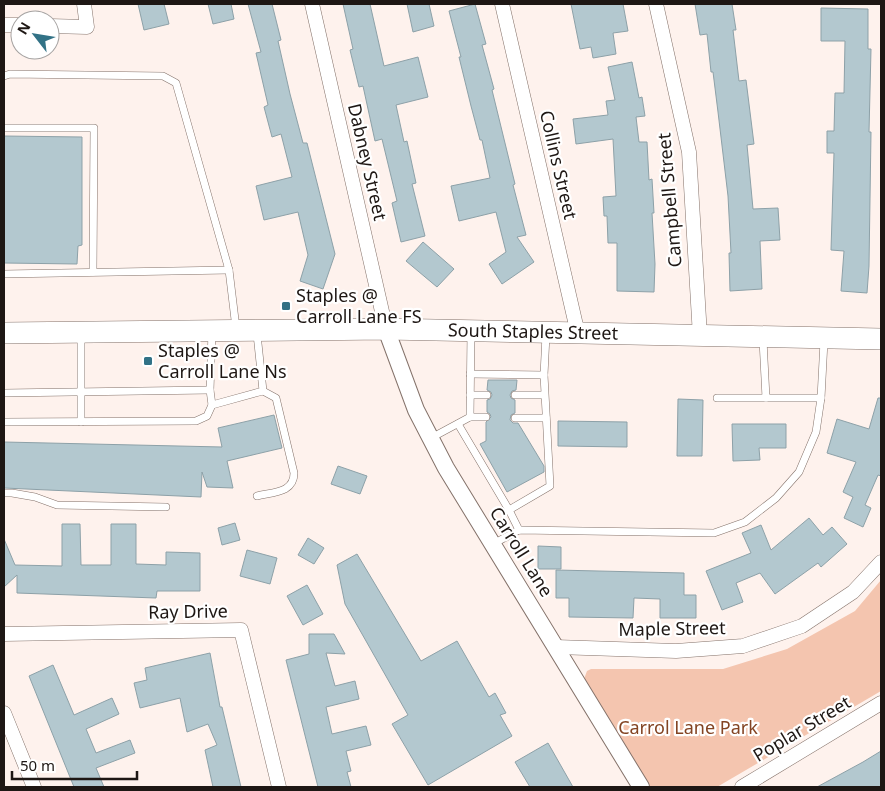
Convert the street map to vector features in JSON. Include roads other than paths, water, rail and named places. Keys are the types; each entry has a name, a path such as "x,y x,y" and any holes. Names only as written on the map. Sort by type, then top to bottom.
{"main road":[{"name":"South Staples Street","path":"4,333 386,330 881,339"}],"street":[{"path":"60,26 87,26 84,4"},
{"name":"Dabney Street","path":"312,4 386,330"},
{"name":"Collins Street","path":"502,4 578,334"},
{"name":"Campbell Street","path":"656,4 689,152 700,336"},
{"name":"Carroll Lane","path":"386,330 416,410 446,468 641,787"},
{"name":"Maple Street","path":"556,647 676,652 743,646 802,626 854,592 881,562"},
{"name":"Ray Drive","path":"4,634 241,630 279,787"},
{"name":"Poplar Street","path":"742,787 881,703"},
{"path":"4,713 34,787"}],"lane":[{"path":"4,76 10,74 163,76 176,83 263,391"},
{"path":"4,128 94,128 93,272"},
{"path":"4,274 229,270"},
{"path":"4,422 196,421 207,416 212,405 210,390 212,331"},
{"path":"470,417 471,331"},
{"path":"81,333 81,422"},
{"path":"508,510 550,486 544,395 546,333"},
{"path":"763,337 766,398"},
{"path":"493,544 520,530 714,533 745,522 776,498 800,472 816,432 821,398 824,338"},
{"path":"470,374 544,375"},
{"path":"4,393 210,390"},
{"path":"212,405 263,391 276,398 294,473 294,481 288,488 257,496"},
{"path":"470,395 487,395"},
{"path":"515,395 544,395"},
{"path":"717,398 821,398"},
{"path":"431,438 470,417 486,417"},
{"path":"515,418 546,418"},
{"path":"458,424 520,530"},
{"path":"4,494 12,493 35,496 57,505 166,507"}],"place":[{"name":"Staples @ Carroll Lane FS","path":"286,306"},
{"name":"Staples @ Carroll Lane Ns","path":"148,361"}],"park label":[{"name":"Carrol Lane Park","path":"688,728"}]}
